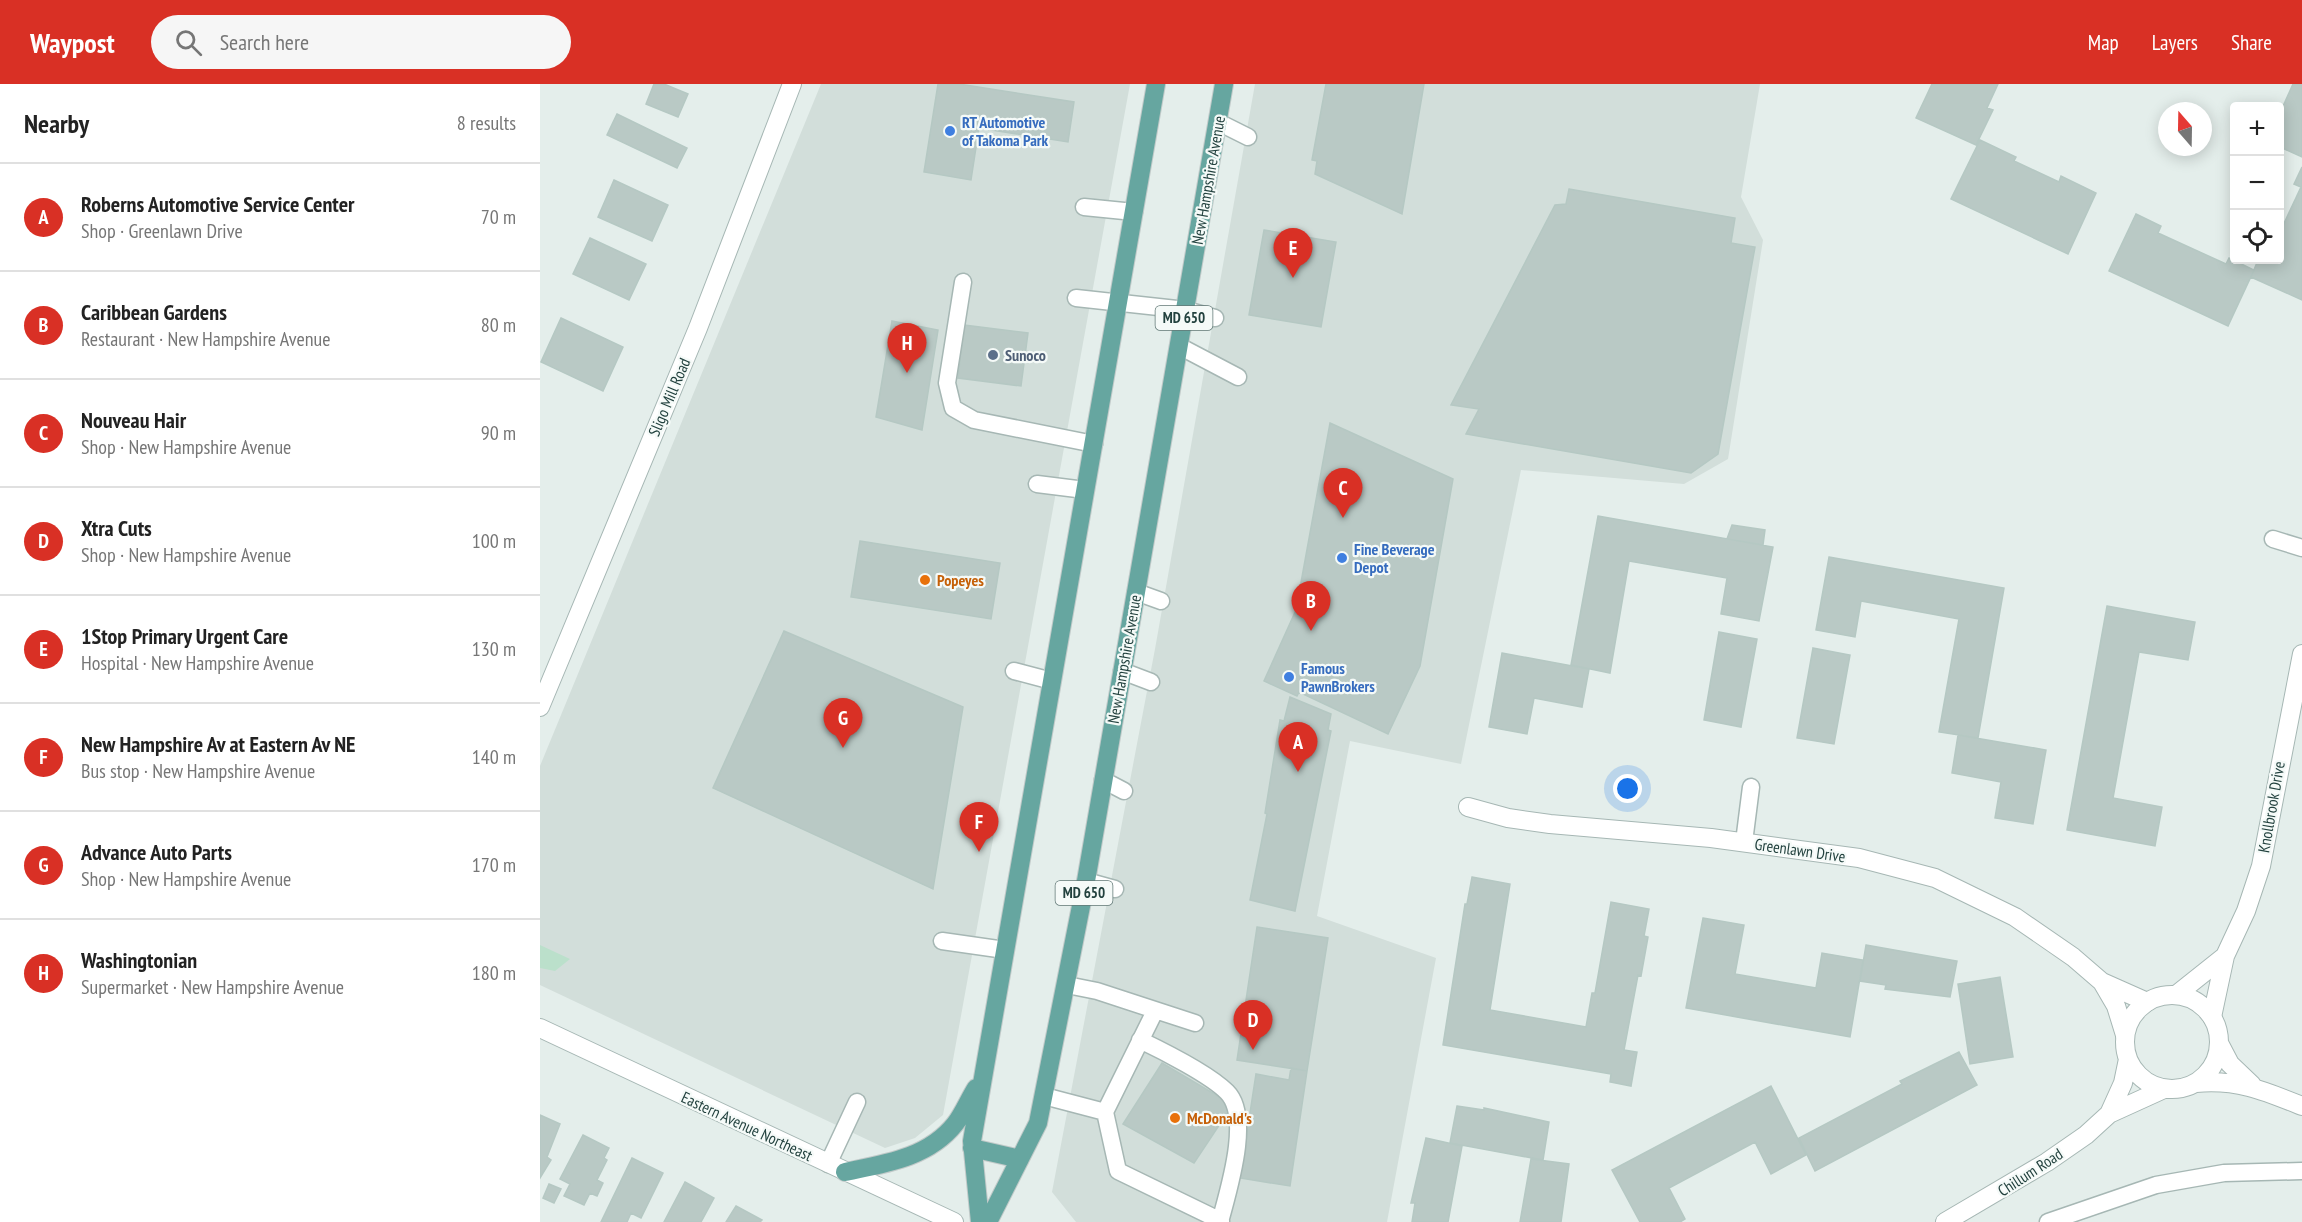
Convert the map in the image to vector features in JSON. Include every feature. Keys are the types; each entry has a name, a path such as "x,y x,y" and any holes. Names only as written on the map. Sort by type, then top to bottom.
{"main road":[{"path":"980,1222 972,1148 983,1076 1156,84"},
{"name":"New Hampshire Avenue","path":"988,1222 1038,1123 1044,1096 1086,881 1224,84"},
{"path":"845,1172 902,1160 934,1144 955,1124 983,1076"},
{"path":"972,1148 1020,1159"}],"street":[{"name":"Sligo Mill Road","path":"540,707 698,328 792,84"},
{"name":"Knollbrook Drive","path":"2212,1017 2225,956 2246,911 2261,866 2302,654"},
{"name":"Greenlawn Drive","path":"1468,807 1508,818 1550,824 1744,842 1859,858 1935,878 2015,917 2073,957 2102,982 2147,1002"},
{"name":"Knollbrook Drive","path":"2176,995 2225,956"},
{"name":"Greenlawn Drive","path":"2102,982 2116,1006 2125,1035"},
{"path":"2252,1086 2230,1064 2219,1042 2212,1017 2204,1007 2191,999 2176,995 2161,996 2147,1002 2135,1013 2125,1035 2128,1059 2143,1078 2164,1089 2181,1088 2211,1081 2252,1086 2302,1106"},
{"name":"Eastern Avenue Northeast","path":"540,1028 954,1222"},
{"path":"2196,1083 2212,1066 2219,1042"},
{"name":"Chillum Road","path":"2109,1114 2123,1083 2128,1059"},
{"name":"Chillum Road","path":"1946,1222 2047,1162 2086,1136 2109,1114 2164,1089"}],"lane":[{"path":"1218,122 1248,137"},
{"path":"1084,207 1134,212"},
{"path":"963,282 947,383 953,408 975,420 1094,444"},
{"path":"1076,298 1186,310 1215,318"},
{"path":"1179,346 1238,377"},
{"path":"1037,484 1086,490"},
{"path":"2273,539 2302,548"},
{"path":"1136,592 1161,601"},
{"path":"1014,671 1052,681"},
{"path":"1122,671 1151,682"},
{"path":"1103,780 1124,790"},
{"path":"1744,842 1751,787"},
{"path":"1086,881 1115,889"},
{"path":"942,941 1005,950"},
{"path":"1067,985 1097,991 1194,1023"},
{"path":"1140,1040 1167,1053 1228,1093 1239,1121 1235,1158 1221,1222 1118,1171 1105,1112 1140,1040 1155,1011"},
{"path":"1044,1096 1105,1112"},
{"path":"828,1164 857,1102"},
{"path":"2048,1222 2156,1185 2224,1173 2302,1171"}],"shaded area":[{"path":"821,84 1130,84 943,1115 915,1138 885,1148 540,985 540,766"},
{"path":"1255,84 1760,84 1741,197 1763,240 1728,459 1684,484 1521,470 1461,764 1350,741 1317,916 1436,958 1387,1222 1076,1222 1052,1192 1155,649"}],"green space":[{"path":"540,945 570,959 555,971 540,968"}],"building":[{"path":"654,84 664,84 688,94 678,117 646,104"},
{"path":"938,84 959,84 1074,102 1068,142 979,128 971,180 924,172"},
{"path":"1326,84 1424,84 1402,214 1315,174 1317,161 1312,160"},
{"path":"1932,84 1998,84 1987,108 1993,110 1976,145 1916,118"},
{"path":"2293,84 2302,84 2302,157 2284,149 2284,104"},
{"path":"617,114 687,148 677,168 607,135"},
{"path":"1980,140 2016,157 2014,161 2059,182 2061,176 2096,193 2068,254 1951,199"},
{"path":"2302,167 2302,300 2251,277 2256,264 2284,264 2284,223 2301,187 2294,184"},
{"path":"614,180 668,205 652,241 598,217"},
{"path":"1569,189 1735,218 1731,243 1755,247 1718,454 1691,473 1466,434 1479,409 1451,405 1555,205 1566,204"},
{"path":"2136,214 2161,226 2158,233 2226,264 2229,258 2230,264 2242,264 2254,270 2228,326 2109,271"},
{"path":"1264,230 1336,242 1321,327 1249,315"},
{"path":"590,238 646,264 629,300 573,274"},
{"path":"561,318 623,347 603,391 541,362"},
{"path":"892,321 938,330 922,430 876,417"},
{"name":"Sunoco","path":"964,325 1028,333 1021,386 958,378"},
{"path":"1330,423 1453,479 1420,666 1388,734 1299,692 1297,696 1264,681 1296,610"},
{"path":"1598,516 1773,547 1759,621 1721,614 1727,578 1629,561 1610,673 1571,665"},
{"path":"1732,525 1765,530 1763,545 1727,539"},
{"name":"Popeyes","path":"860,541 1000,563 991,619 851,597"},
{"path":"1829,557 2004,588 1978,738 1939,732 1959,619 1861,601 1855,637 1816,630"},
{"path":"2107,606 2195,622 2188,660 2139,652 2113,798 2162,807 2155,846 2067,830"},
{"path":"784,631 963,707 933,889 713,788"},
{"path":"1719,632 1757,639 1741,727 1704,720"},
{"path":"1813,648 1850,655 1834,744 1797,738"},
{"path":"1502,653 1589,669 1582,707 1534,698 1527,734 1489,727"},
{"path":"1290,697 1331,714 1328,730 1331,731 1295,911 1250,900 1267,814 1265,813 1280,720 1284,721"},
{"path":"1958,735 2046,750 2033,824 1995,818 2001,782 1952,773"},
{"path":"1472,877 1510,884 1490,1010 1586,1027 1592,993 1595,993 1611,902 1649,909 1644,936 1648,937 1641,976 1638,975 1624,1050 1637,1052 1631,1086 1610,1082 1611,1074 1443,1045 1465,904 1467,904"},
{"path":"1703,918 1744,925 1735,974 1816,988 1822,953 1863,960 1850,1037 1686,1008"},
{"path":"1257,927 1328,938 1307,1071 1237,1060"},
{"path":"1866,945 1957,961 1950,997 1885,989 1886,985 1860,981"},
{"path":"2000,977 2013,1057 1970,1064 1958,984"},
{"path":"1959,1052 1977,1085 1815,1171 1799,1138 1902,1084 1900,1081"},
{"name":"McDonald's","path":"1162,1063 1223,1099 1228,1112 1194,1163 1123,1124"},
{"path":"1291,1068 1307,1071 1290,1186 1240,1178 1256,1074 1289,1080"},
{"path":"1771,1086 1806,1155 1771,1174 1755,1142 1669,1188 1685,1219 1680,1222 1640,1222 1612,1170"},
{"path":"1457,1106 1484,1110 1484,1108 1549,1122 1543,1160 1450,1143"},
{"path":"540,1115 560,1124 547,1157 551,1160 540,1178"},
{"path":"583,1135 609,1148 604,1158 607,1160 597,1180 603,1183 597,1196 590,1193 584,1205 564,1196 570,1184 560,1179"},
{"path":"1426,1138 1462,1146 1448,1222 1412,1222 1415,1203 1411,1203"},
{"path":"632,1158 663,1173 641,1218 631,1213 627,1222 601,1222"},
{"path":"1531,1159 1569,1164 1561,1222 1520,1222"},
{"path":"685,1182 714,1198 701,1222 664,1222"},
{"path":"549,1184 561,1189 554,1203 543,1198"},
{"path":"736,1206 762,1220 760,1222 726,1222"}],"place":[{"name":"RT Automotive of Takoma Park","path":"950,131"},
{"name":"1Stop Primary Urgent Care","path":"1293,278"},
{"name":"Sunoco","path":"993,355"},
{"name":"Washingtonian","path":"907,373"},
{"name":"Nouveau Hair","path":"1343,518"},
{"name":"Fine Beverage Depot","path":"1342,558"},
{"name":"Popeyes","path":"925,580"},
{"name":"Caribbean Gardens","path":"1311,631"},
{"name":"Famous PawnBrokers","path":"1289,677"},
{"name":"Advance Auto Parts","path":"843,748"},
{"name":"Roberns Automotive Service Center","path":"1298,772"},
{"name":"New Hampshire Av at Eastern Av NE","path":"979,852"},
{"name":"Xtra Cuts","path":"1253,1050"},
{"name":"McDonald's","path":"1175,1118"}]}
